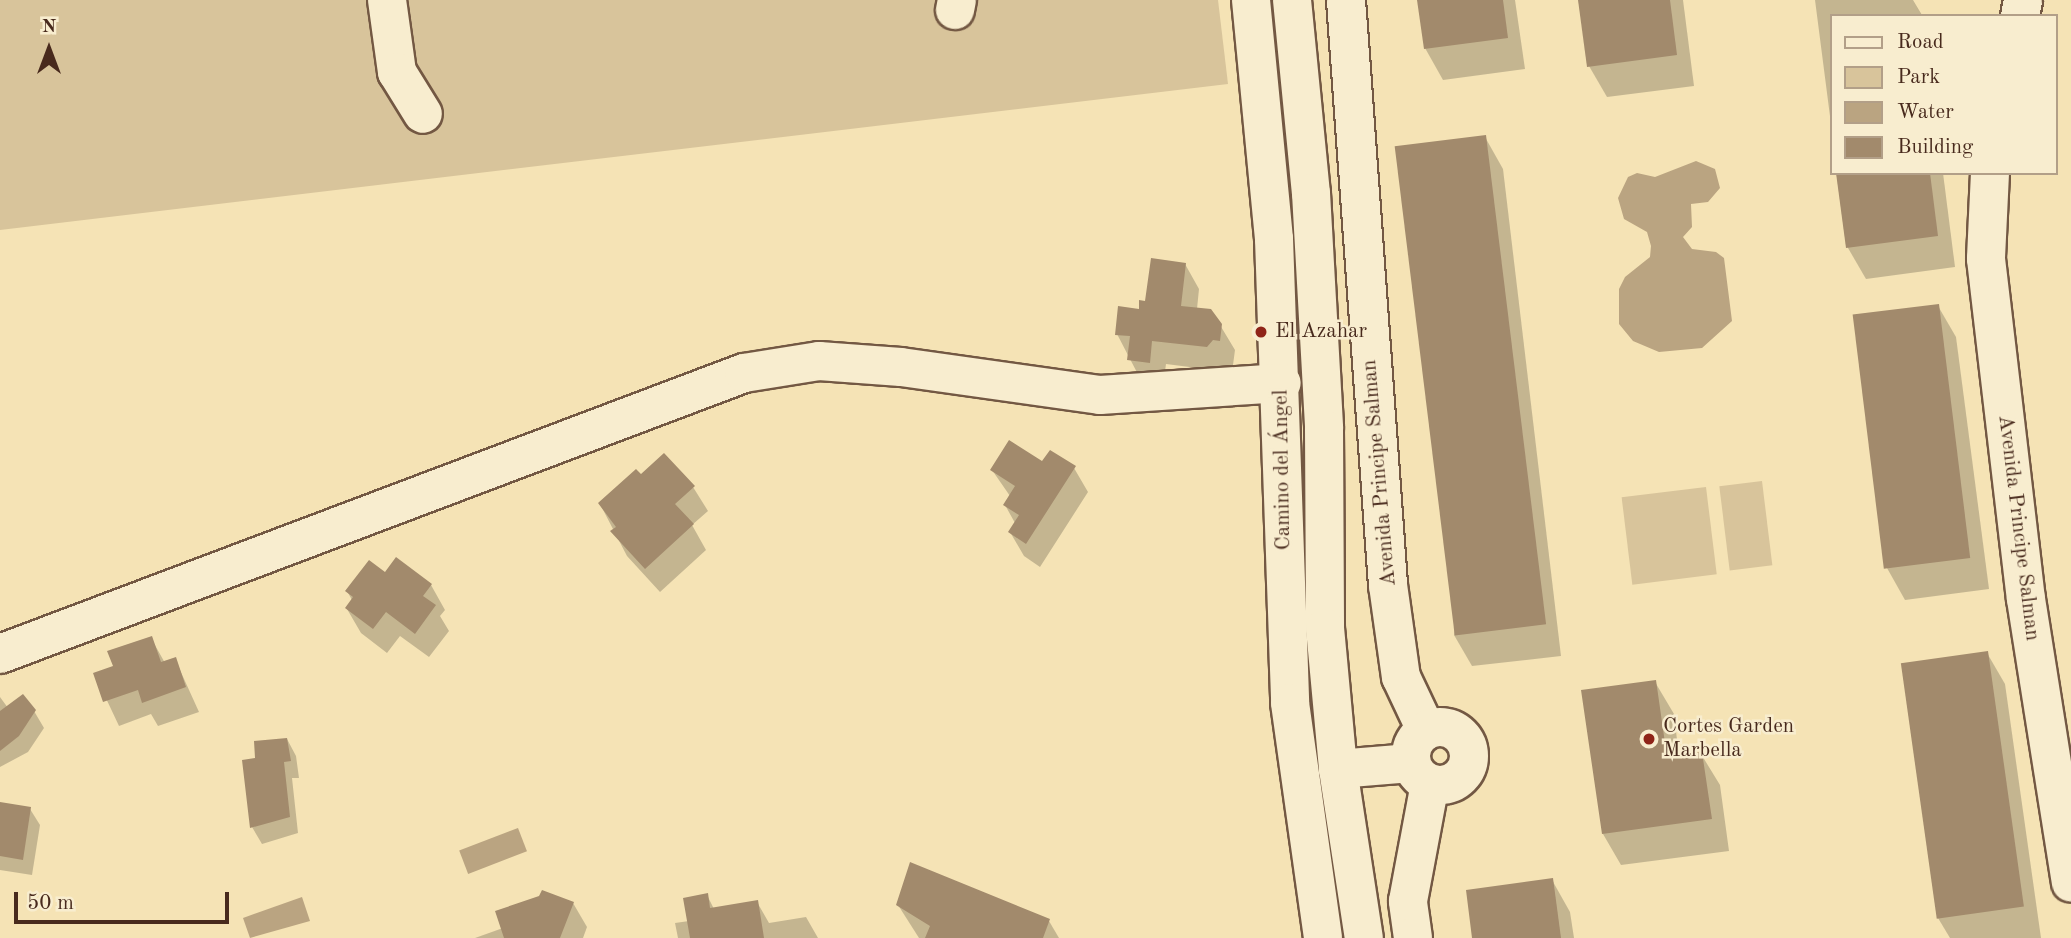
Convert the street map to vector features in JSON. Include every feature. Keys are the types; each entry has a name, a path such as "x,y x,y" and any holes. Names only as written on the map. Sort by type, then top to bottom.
{"street":[{"path":"387,0 397,72 423,114"},
{"name":"Camino del Ángel","path":"1251,0 1273,225 1282,383 1290,703 1323,938"},
{"name":"Camino del Ángel","path":"1292,0 1311,193 1324,429 1325,628 1338,769 1364,938"},
{"name":"Avenida Principe Salman","path":"1346,0 1388,584 1401,677 1423,759"},
{"name":"Avenida Principe Salman","path":"1990,175 1986,259 2025,599 2071,882"},
{"path":"0,653 744,373 819,361 901,367 1100,395 1282,383"},
{"path":"1338,769 1423,759 1408,901 1413,938"}],"green space":[{"path":"0,0 1218,0 1228,84 0,230"},
{"path":"1762,481 1772,565 1730,571 1719,486"},
{"path":"1706,487 1717,574 1632,585 1622,497"}],"water":[{"path":"1696,161 1715,169 1720,188 1708,202 1691,204 1692,227 1683,237 1692,249 1716,252 1724,258 1732,321 1702,348 1659,352 1633,341 1619,324 1619,289 1625,277 1650,257 1651,246 1647,232 1624,219 1618,198 1628,177 1637,173 1655,177"},
{"path":"518,828 527,851 468,874 459,851"},
{"path":"302,897 310,921 250,938 243,918"}],"building":[{"path":"1417,0 1503,0 1508,38 1424,49"},
{"path":"1578,0 1670,0 1677,55 1587,67"},
{"path":"1486,135 1546,624 1455,636 1395,146"},
{"path":"1836,175 1930,175 1938,236 1846,248"},
{"path":"1151,258 1186,263 1181,306 1211,309 1222,324 1220,341 1213,340 1207,347 1152,341 1150,363 1127,360 1130,336 1115,335 1118,306 1139,309 1139,300 1145,301"},
{"path":"1939,304 1970,558 1884,569 1853,315"},
{"path":"1009,440 1042,461 1050,450 1076,466 1026,544 1008,532 1019,515 1003,505 1015,486 990,470"},
{"path":"664,453 695,486 675,504 694,524 645,569 610,531 616,527 598,503 636,469 641,474"},
{"path":"396,557 432,584 423,596 436,605 415,634 386,612 373,629 345,608 353,597 345,591 369,560 385,572"},
{"path":"152,636 161,662 176,657 186,687 142,703 138,690 103,702 93,673 113,666 107,651"},
{"path":"1988,651 2024,906 1937,919 1901,663"},
{"path":"1656,680 1667,757 1702,752 1712,819 1602,834 1581,690"},
{"path":"23,694 36,710 19,736 0,751 0,711"},
{"path":"287,738 291,761 284,762 290,817 250,828 242,760 255,758 254,741"},
{"path":"0,802 31,807 23,860 0,856"},
{"path":"910,862 1050,919 1043,938 925,938 930,926 896,905"},
{"path":"1553,878 1561,938 1472,938 1466,890"},
{"path":"542,890 574,902 560,938 504,938 495,911 539,896"},
{"path":"708,893 710,908 758,900 764,938 690,938 683,898"}],"place":[{"name":"El Azahar","path":"1261,332"},
{"name":"Cortes Garden Marbella","path":"1649,739"}]}
